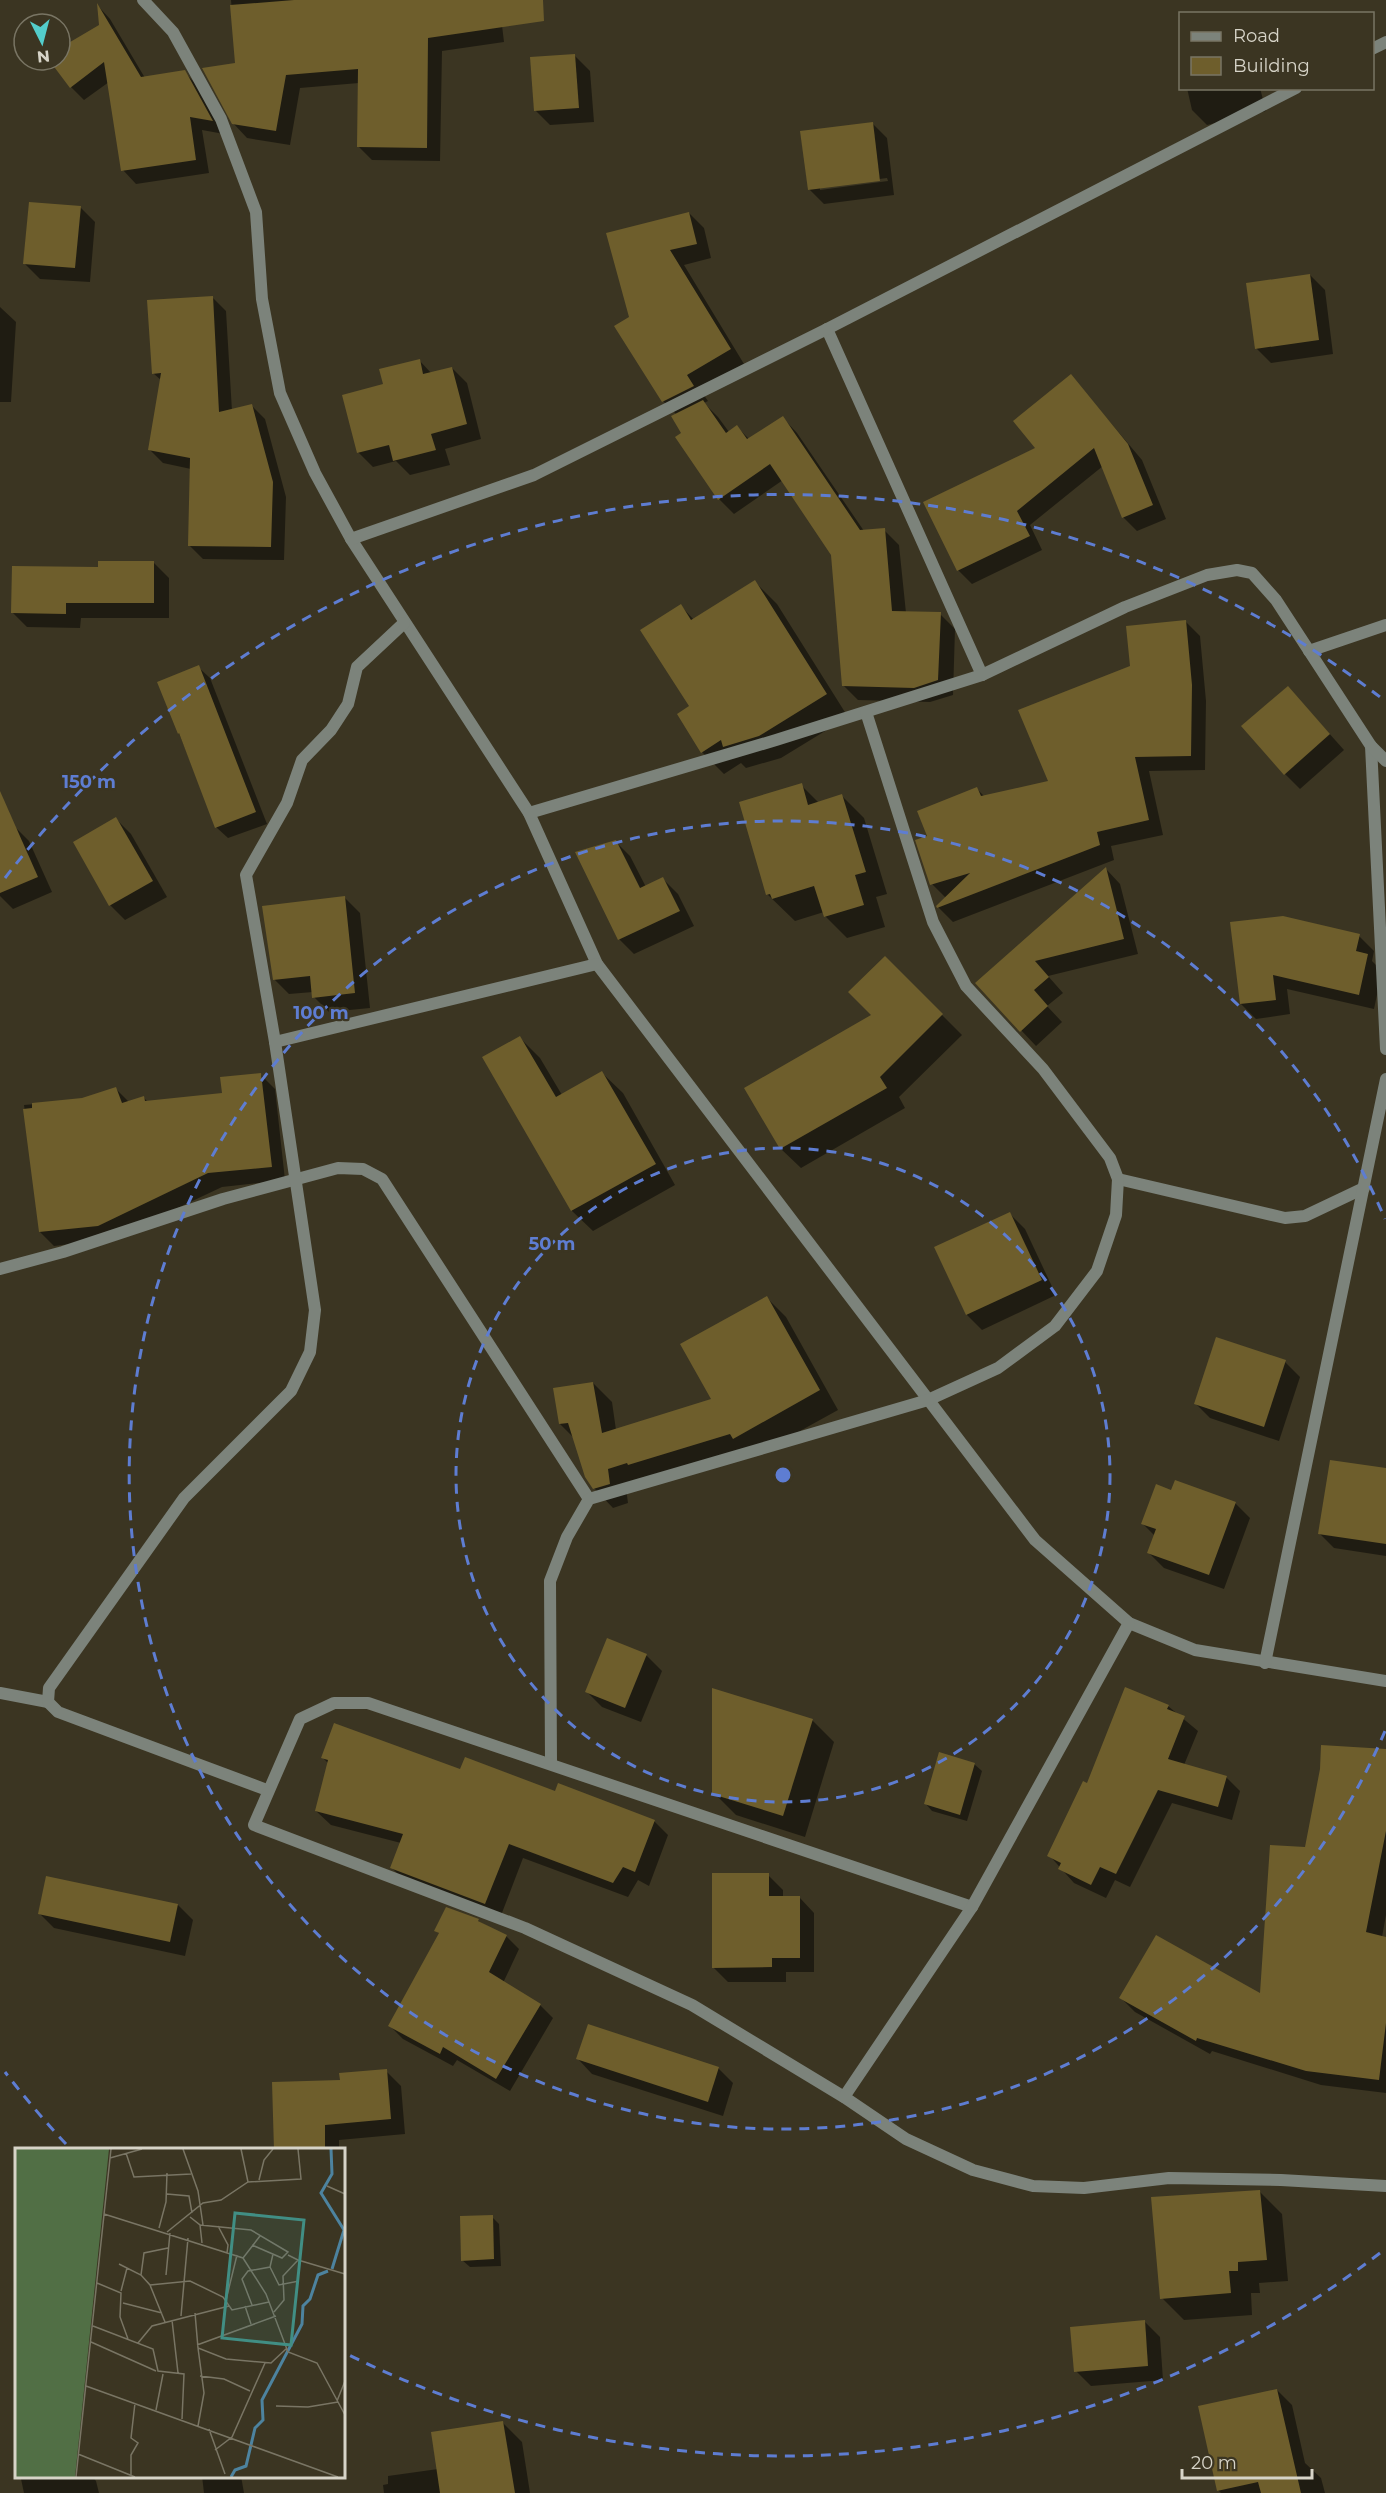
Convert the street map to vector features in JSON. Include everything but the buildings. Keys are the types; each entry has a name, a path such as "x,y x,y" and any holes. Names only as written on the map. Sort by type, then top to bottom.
{"street":[{"path":"143,0 173,32 221,119 256,212 262,299 280,393 315,473 351,539 529,813 597,964 1035,1540 1129,1623 1195,1650 1386,1681"},
{"path":"351,539 534,475 827,329 1292,90"},
{"path":"827,329 982,675"},
{"path":"529,813 982,675 1125,607 1207,575 1237,570 1252,573 1260,580 1371,746 1386,760"},
{"path":"48,1701 49,1688 184,1498 291,1391 310,1352 315,1310 275,1042 246,875 287,803 302,760 331,730 348,704 357,667 404,623"},
{"path":"1309,651 1386,625"},
{"path":"551,1763 550,1581 567,1537 589,1499 928,1400 998,1368 1055,1326 1097,1271 1116,1215 1118,1179 1110,1158 1043,1069 966,986 933,922 866,712"},
{"path":"1371,746 1386,1049"},
{"path":"275,1042 597,964"},
{"path":"1265,1663 1386,1079"},
{"path":"0,1269 63,1252 223,1198 338,1168 363,1168 382,1179 589,1499"},
{"path":"1118,1179 1285,1218 1305,1216 1364,1188"},
{"path":"844,2097 972,1907 1129,1623"},
{"path":"0,1693 48,1701 58,1712 267,1790"},
{"path":"972,1907 368,1703 334,1703 300,1719 267,1790 254,1825 535,1933 692,2005 844,2097 916,2144 973,2170 1033,2186 1084,2188 1169,2178 1281,2180 1386,2186"}]}
